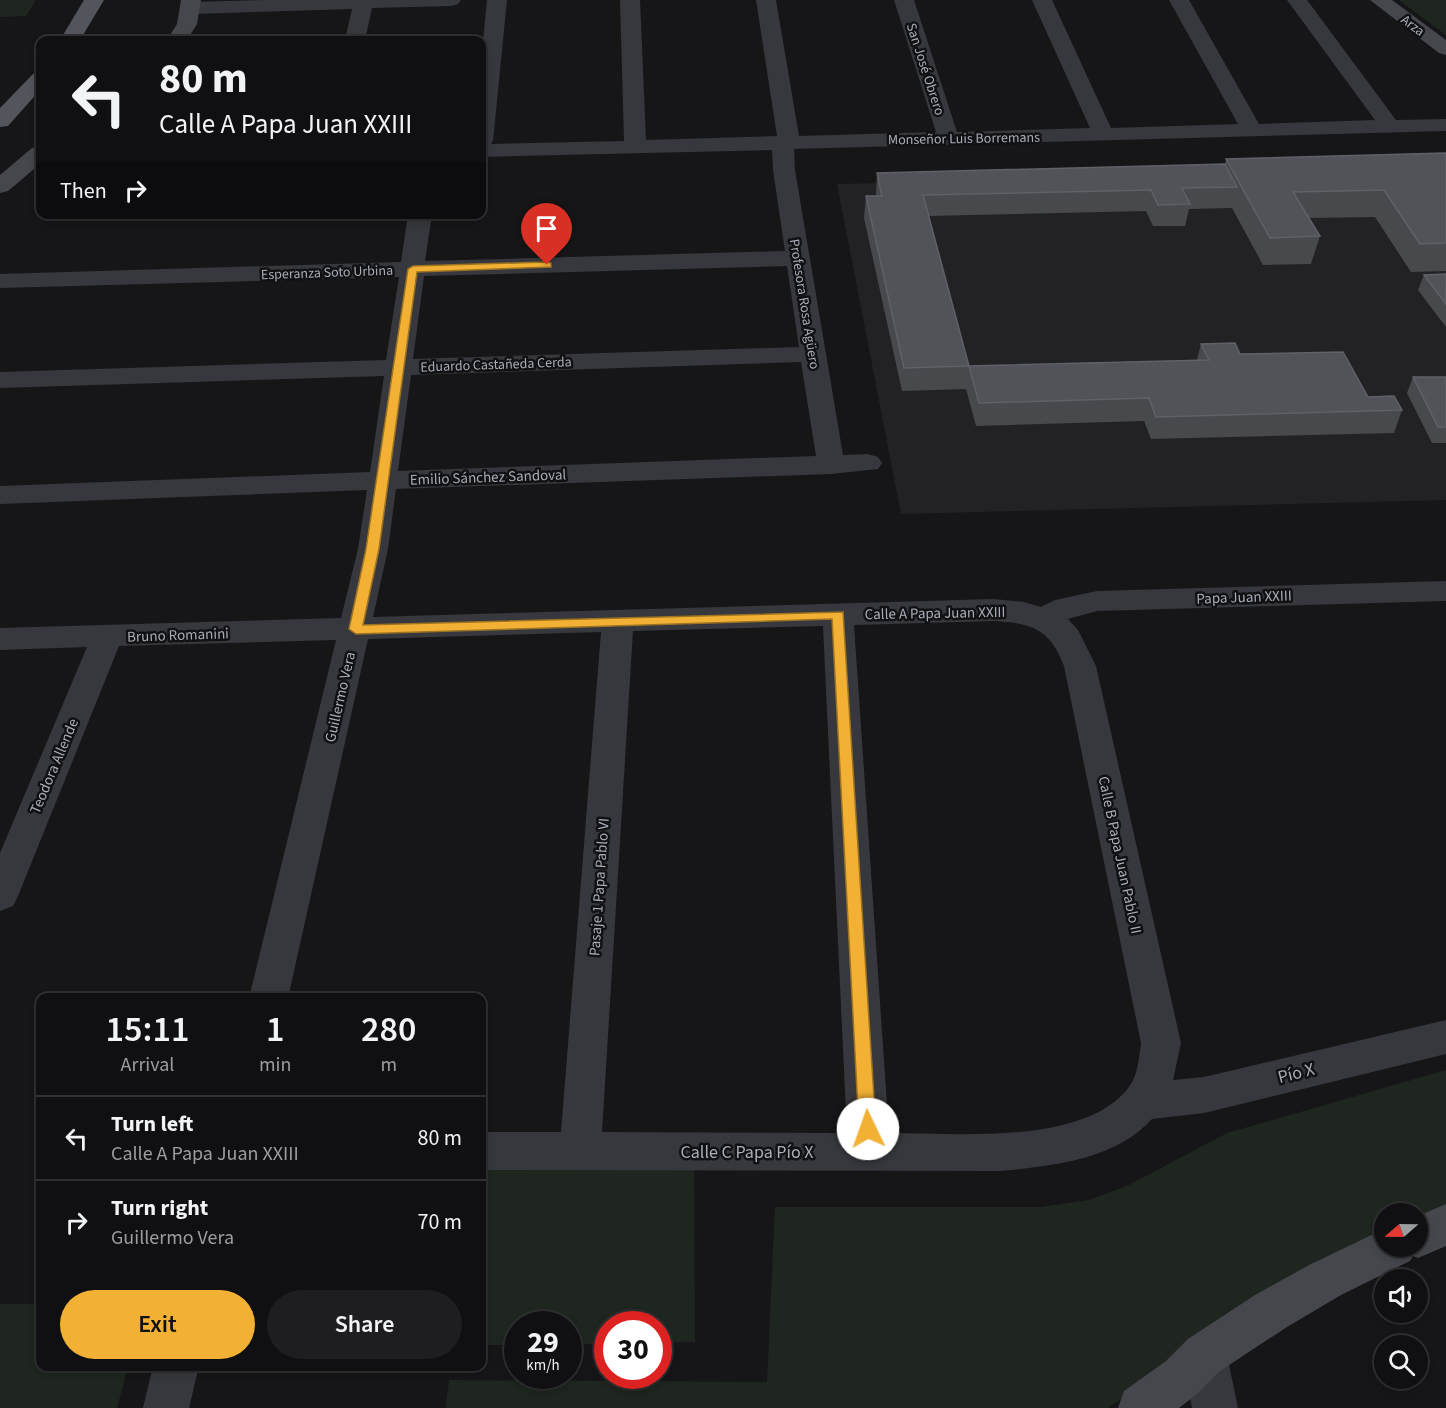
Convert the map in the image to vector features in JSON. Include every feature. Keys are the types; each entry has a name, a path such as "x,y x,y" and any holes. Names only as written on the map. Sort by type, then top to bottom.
{"main road":[{"path":"72,36 89,5"},
{"path":"0,121 36,82"}],"street":[{"path":"180,36 187,24 191,4 451,0"},
{"path":"486,103 497,0"},
{"path":"630,0 634,147"},
{"name":"Profesora Rosa Agüero","path":"766,0 788,137 783,143 784,170 831,465"},
{"name":"San José Obrero","path":"904,0 947,138"},
{"path":"1042,0 1103,134"},
{"path":"1179,0 1252,130"},
{"path":"1296,0 1390,126"},
{"name":"Arza","path":"1380,0 1446,49"},
{"path":"356,36 363,3"},
{"name":"Monseñor Luis Borremans","path":"486,151 1446,125"},
{"path":"0,186 36,159"},
{"name":"Guillermo Vera","path":"269,993 373,549 419,219"},
{"name":"Esperanza Soto Urbina","path":"0,281 798,258"},
{"name":"Eduardo Castañeda Cerda","path":"0,380 813,354"},
{"name":"Emilio Sánchez Sandoval","path":"0,495 868,464"},
{"name":"Papa Juan XXIII","path":"1045,618 1066,607 1097,602 1446,591"},
{"name":"Calle A Papa Juan XXIII","path":"356,629 994,610 1024,612 1045,618"},
{"path":"838,615 869,1152"},
{"name":"Calle B Papa Juan Pablo II","path":"1045,618 1059,628 1069,640 1080,666 1161,1043 1157,1076 1144,1102"},
{"name":"Pasaje 1 Papa Pablo VI","path":"580,1152 618,621"},
{"name":"Bruno Romanini","path":"0,639 356,629"},
{"name":"Teodora Allende","path":"0,896 107,637"},
{"name":"Pío X","path":"1144,1102 1204,1095 1446,1037"},
{"name":"Calle C Papa Pío X","path":"486,1151 1000,1152 1046,1148 1078,1141 1106,1131 1144,1102"},
{"path":"1428,1232 1446,1224"},
{"path":"1141,1408 1182,1377 1204,1355 1325,1280 1374,1256"},
{"path":"1204,1355 1215,1408"},
{"path":"166,1408 176,1371"}],"shaded area":[{"path":"0,0 36,0 26,16 0,17"},
{"path":"1399,0 1446,0 1446,35"},
{"path":"1446,171 1446,500 901,514 837,184"},
{"path":"1446,1070 1446,1210 1428,1217 1428,1203 1374,1203 1374,1238 1320,1259 1108,1408 446,1408 449,1380 504,1380 504,1389 582,1389 582,1381 594,1381 594,1389 672,1389 672,1381 767,1382 775,1207 1041,1207 1089,1200 1127,1186 1227,1133"},
{"path":"694,1162 695,1342 672,1343 672,1311 594,1311 594,1344 582,1344 582,1311 504,1311 504,1345 486,1345 486,1165"},
{"path":"0,1304 36,1304 36,1371 127,1371 117,1408 0,1408"}],"building":[{"path":"1446,153 1446,243 1420,244 1384,190 1293,192 1320,236 1270,238 1226,159"},
{"path":"1225,164 1237,187 1182,188 1190,204 1158,205 1151,190 923,195 969,366 904,368 866,196 882,196 877,173"},
{"path":"1446,274 1446,304 1424,275"},
{"path":"1235,343 1240,354 1343,352 1368,397 1394,396 1402,410 1156,417 1149,398 979,403 969,366 1209,360 1201,344"},
{"path":"1413,377 1446,377 1446,427 1438,427"}],"route":[{"path":"547,265 413,269 373,549 356,629 838,615 868,1129"}]}
